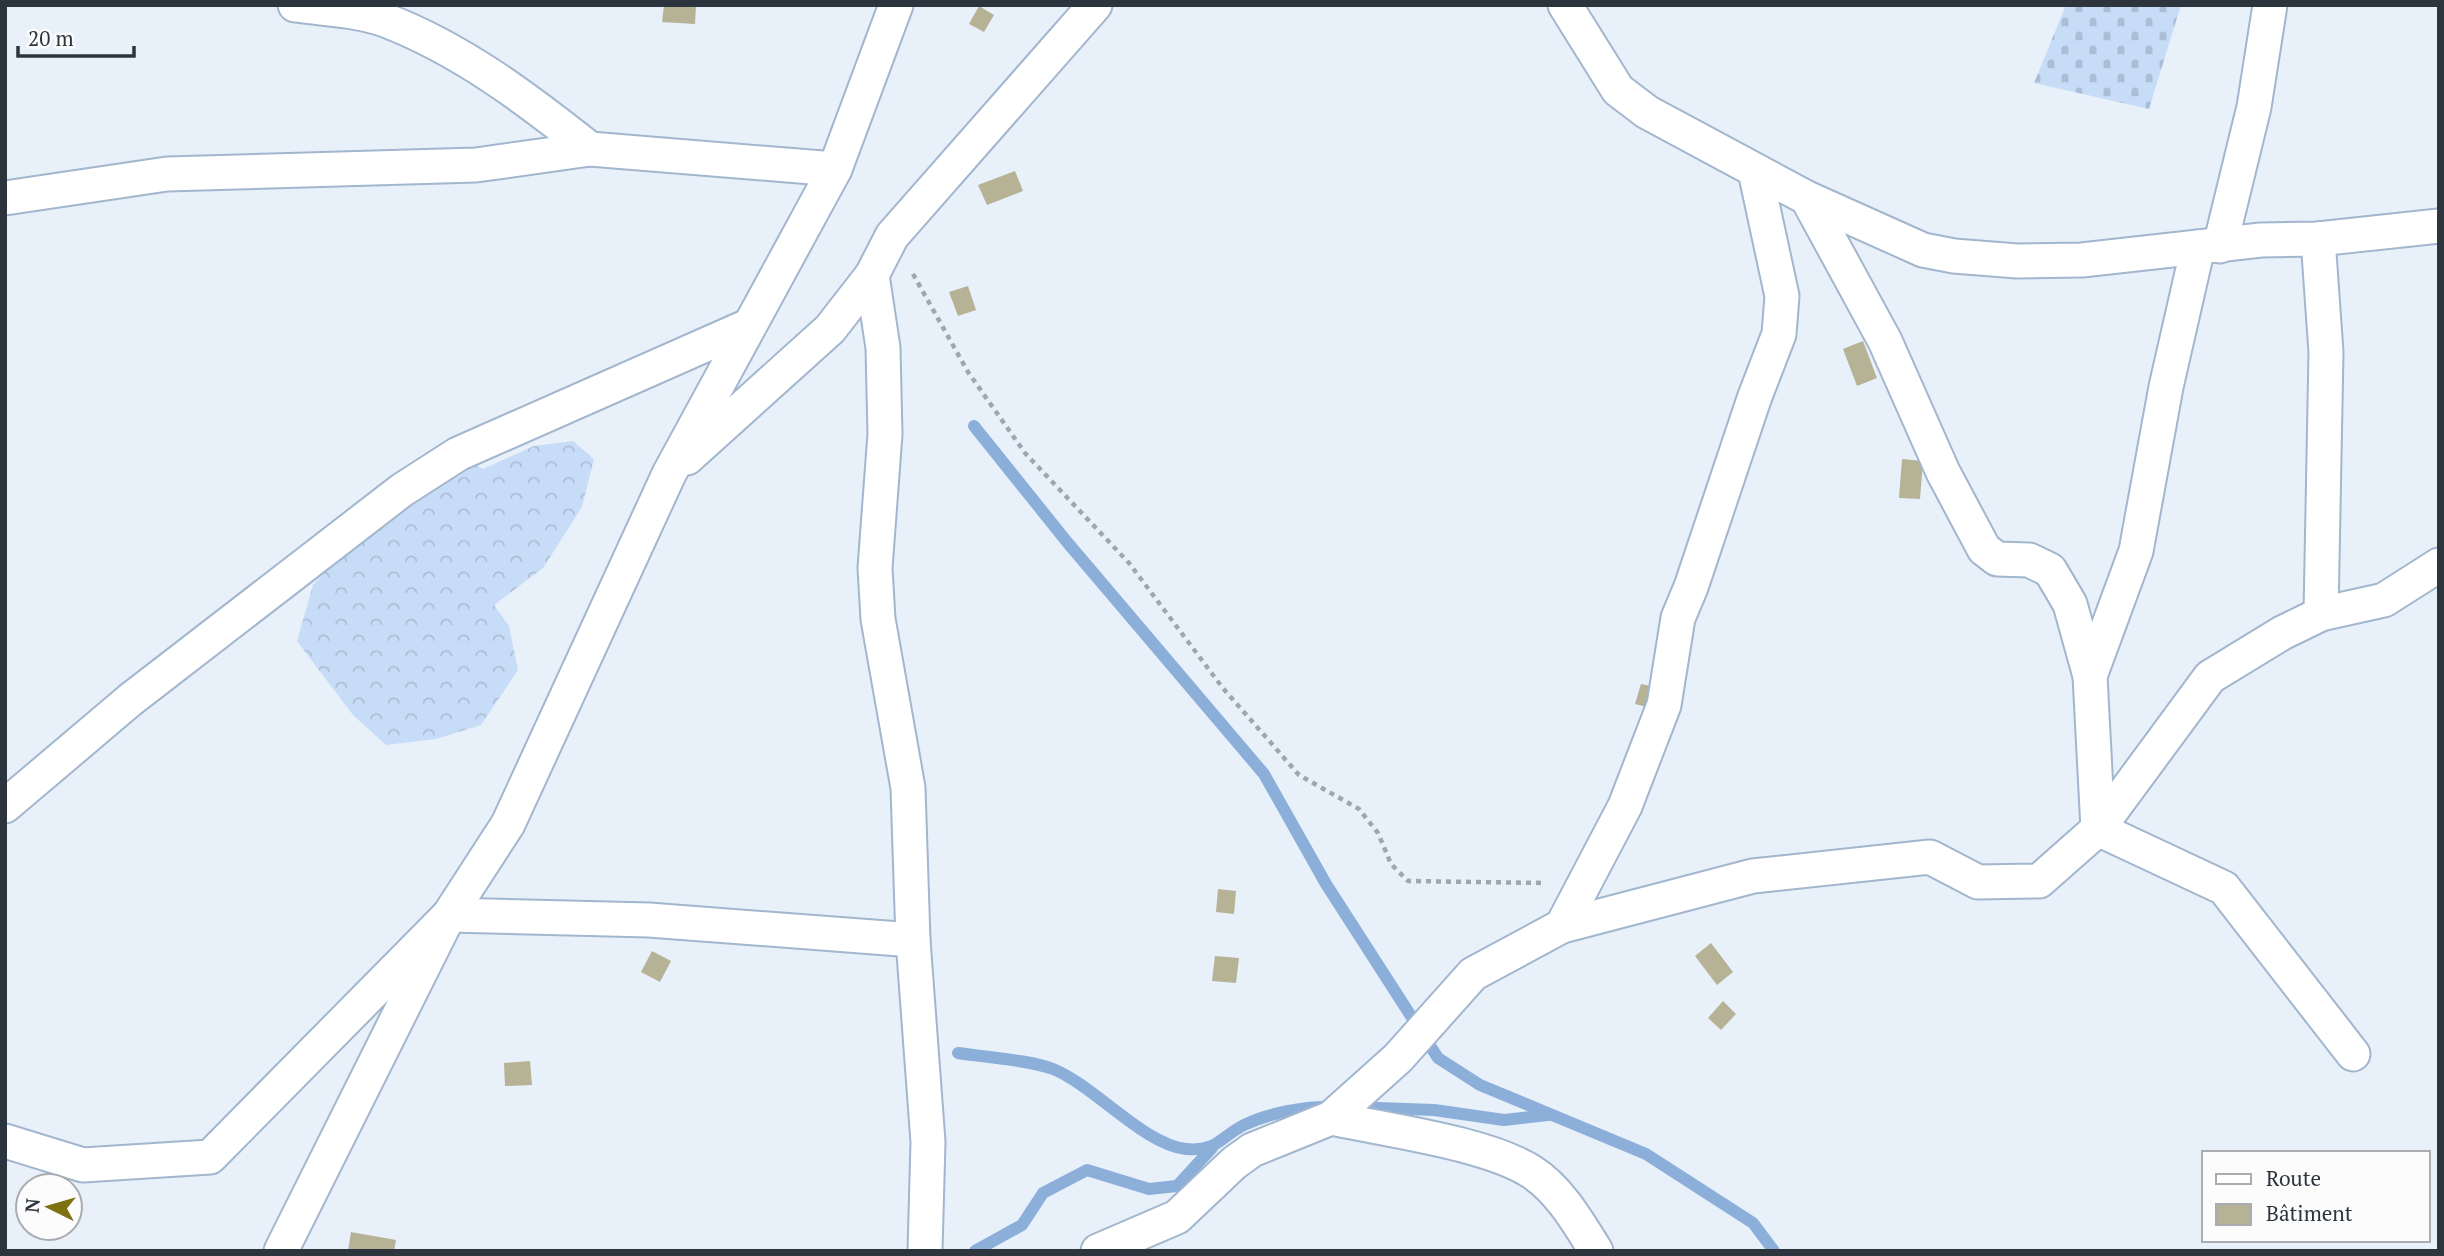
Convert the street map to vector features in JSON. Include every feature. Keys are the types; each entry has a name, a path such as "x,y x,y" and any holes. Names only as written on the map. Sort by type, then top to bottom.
{"street":[{"path":"295,5 383,19 462,58 519,93 590,149"},
{"path":"281,1251 449,915 508,824 669,474 835,169 896,5"},
{"path":"669,474 830,329 872,275 892,236 1095,5"},
{"path":"1565,5 1618,90 1647,112 1807,198 1923,250 1954,256 2017,261 2082,260 2439,226"},
{"path":"2090,676 2136,551 2166,387 2254,107 2267,20 2282,5"},
{"path":"5,198 167,174 476,165 590,149 835,169"},
{"path":"1563,926 1625,806 1664,705 1678,618 1692,587 1779,334 1782,296 1755,171"},
{"path":"1807,198 1885,341 1943,472 1984,549 1997,559 2029,560 2050,570 2070,604 2090,676 2098,830"},
{"path":"2318,239 2326,352 2321,614"},
{"path":"872,275 883,348 886,434 875,568 878,619 908,788 913,940 928,1142 925,1251"},
{"path":"5,806 130,700 402,490 458,454 748,326"},
{"path":"1098,1251 1177,1217 1234,1163 1252,1150 1331,1118 1398,1058 1473,974 1563,926 1753,876 1930,857 1978,882 2039,881 2098,830 2210,677 2282,633 2321,614 2384,600 2439,565"},
{"path":"2098,830 2224,888 2353,1054"},
{"path":"5,1141 83,1165 210,1157 449,915 649,920 913,940"},
{"path":"1331,1118 1495,1155 1533,1173 1571,1212 1596,1251"}],"path":[{"path":"892,236 968,372 1025,453 1129,563 1222,687 1299,775 1359,809 1378,833 1391,864 1408,881 1588,882"}],"green space":[{"path":"2066,5 2181,5 2149,109 2034,83"},
{"path":"573,441 594,459 582,507 543,568 494,605 509,626 518,670 481,725 436,739 386,745 353,715 297,641 313,585 402,490 458,454 483,469 534,446"}],"building":[{"path":"664,5 696,5 695,24 662,22"},
{"path":"979,6 994,15 984,32 969,24"},
{"path":"1015,171 1023,191 987,205 978,185"},
{"path":"968,286 976,310 958,316 949,292"},
{"path":"1863,341 1877,378 1857,386 1843,349"},
{"path":"1902,459 1923,461 1920,499 1899,498"},
{"path":"1641,684 1664,689 1659,710 1635,704"},
{"path":"1218,889 1236,891 1234,914 1216,912"},
{"path":"1711,943 1733,972 1717,985 1695,956"},
{"path":"652,951 671,961 660,982 641,972"},
{"path":"1215,956 1239,958 1236,983 1212,981"},
{"path":"1723,1001 1736,1014 1721,1030 1708,1018"},
{"path":"530,1061 532,1085 505,1086 504,1063"},
{"path":"351,1232 396,1240 394,1251 348,1251"}],"waterway":[{"path":"974,426 1067,542 1264,774 1326,884 1438,1058 1480,1085 1646,1154 1753,1223 1774,1251"},
{"path":"958,1053 1020,1061 1053,1069 1069,1077 1153,1137 1186,1149 1212,1146 1244,1125 1264,1117 1299,1109 1332,1107"},
{"path":"1350,1107 1434,1110 1504,1120 1548,1115"},
{"path":"975,1251 1022,1225 1043,1193 1087,1170 1149,1189 1177,1186 1212,1148"}]}
